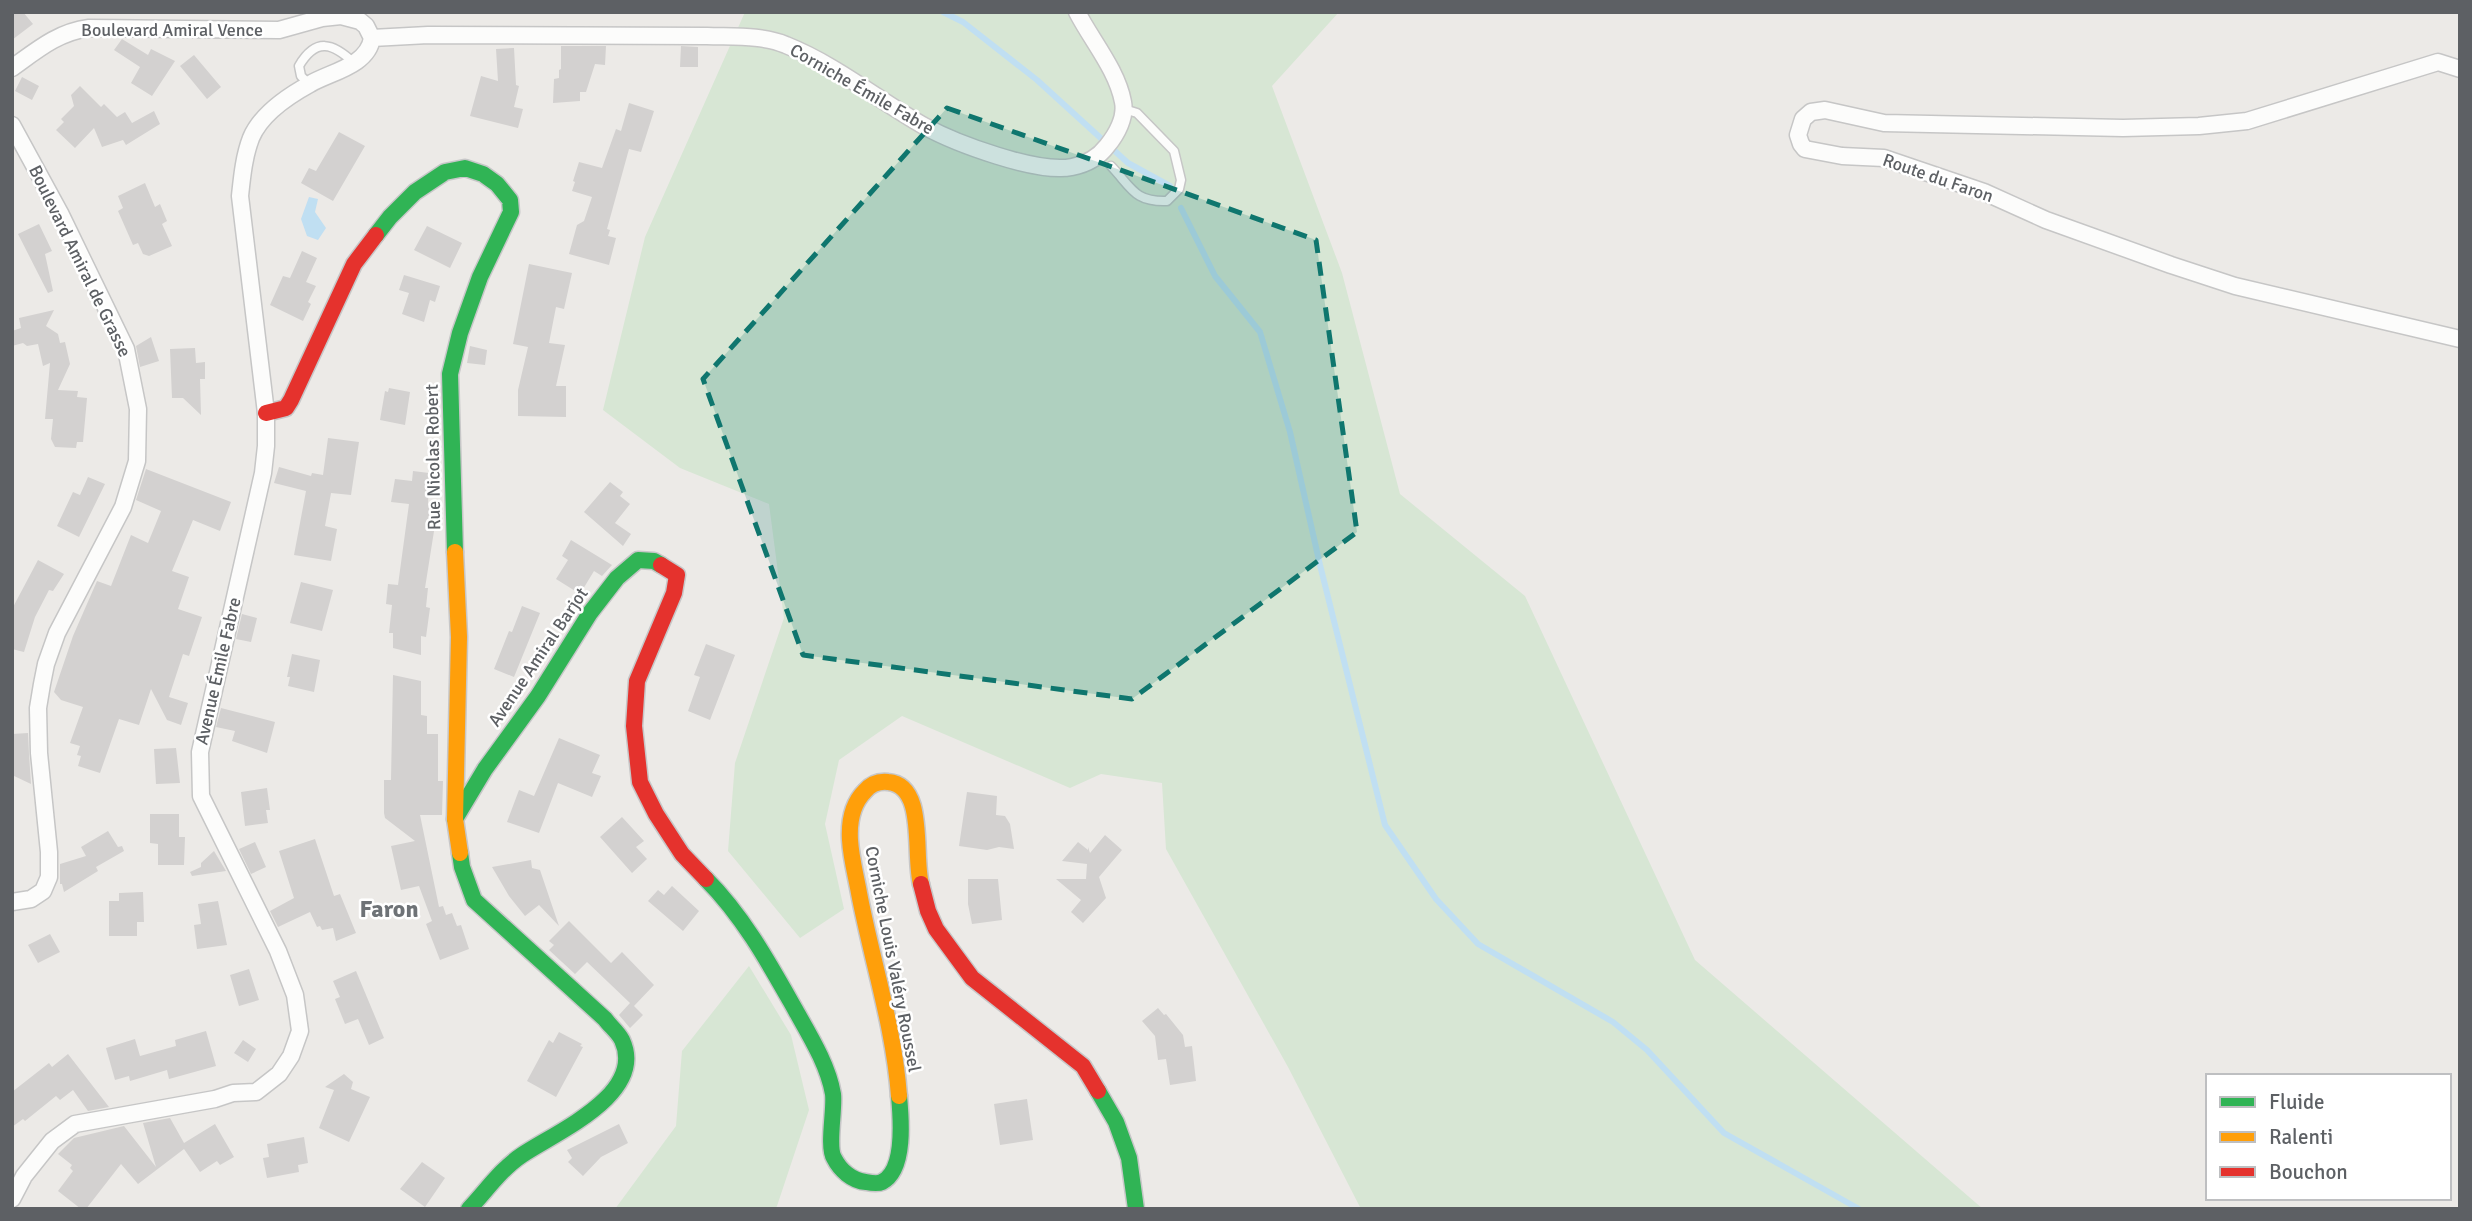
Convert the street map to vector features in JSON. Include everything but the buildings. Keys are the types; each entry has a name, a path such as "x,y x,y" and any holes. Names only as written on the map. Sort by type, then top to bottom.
{"street":[{"path":"1077,12 1117,82 1124,109"},
{"name":"Boulevard Amiral Vence","path":"12,68 56,37 73,30 89,28 279,30 321,18 341,16 360,21 372,38"},
{"name":"Corniche Émile Fabre","path":"372,38 429,35 707,36 749,37 782,43 816,58 927,128 962,143 1021,162 1052,167 1069,167 1099,156 1119,128 1124,109"},
{"name":"Avenue Émile Fabre","path":"12,1199 24,1176 52,1141 75,1124 215,1099 233,1093 256,1092 279,1074 291,1056 300,1031 295,995 278,951 201,796 200,752 267,446 266,413 240,196 243,167 251,137 264,118 309,84 354,63 367,52 372,38"},
{"name":"Route du Faron","path":"2460,69 2438,62 2247,121 2199,126 2123,128 1884,123 1825,110 1811,112 1802,119 1798,135 1805,149 1842,156 1884,158 1984,192 2046,220 2235,286 2460,339"},
{"name":"Boulevard Amiral de Grasse","path":"12,125 127,349 138,409 137,461 123,507 57,633 42,684 38,708 39,753 49,877 43,891 31,899 12,902"},
{"name":"Rue Nicolas Robert","path":"266,413 286,408 354,264 390,217 415,192 445,172 465,168 483,174 497,184 510,200 512,212 480,277 460,333 450,374 451,473 459,637 455,819"},
{"name":"Avenue Amiral Barjot","path":"455,819 485,769 538,696 590,612 617,578 638,560 654,561 677,575"},
{"name":"Corniche Louis Valéry Roussel","path":"677,575 674,593 637,681 634,726 640,782 656,814 682,854 727,900 770,965 812,1040 833,1095 832,1156 848,1176 861,1182 874,1183 882,1182 892,1173 898,1154 902,1128 896,1055 864,923 850,842 850,821 858,800 866,789 879,781 893,782 904,787 915,806 917,870 936,929 972,978 1083,1066 1116,1122 1129,1158 1136,1209"},
{"path":"455,819 462,867 474,900 605,1019 623,1041 628,1063 624,1079 616,1089 585,1115 519,1156 469,1209"}],"lane":[{"path":"309,84 301,76 299,66 305,55 316,49 330,45 339,49 354,63"},
{"path":"1111,166 1131,190 1143,199 1167,201 1179,189 1181,180 1174,151 1137,113 1124,109"}],"highlighted area":[{"path":"947,108 1316,240 1357,532 1132,699 803,655 703,379"}],"green space":[{"path":"745,12 1339,12 1272,86 1342,273 1400,494 1525,596 1695,960 1983,1209 1361,1209 1288,1067 1166,849 1162,783 1101,774 1070,788 902,716 839,760 825,824 844,909 800,938 728,851 735,763 784,618 769,504 680,468 603,410 645,237"},
{"path":"749,966 791,1035 809,1110 777,1206 775,1209 615,1209 676,1126 682,1051"}],"water":[{"path":"309,197 318,199 315,212 326,228 318,240 307,236 301,219"}],"waterway":[{"path":"943,12 963,22 1037,80 1128,163 1170,186"},
{"path":"1181,208 1215,276 1260,332 1290,432 1385,825 1436,899 1478,944 1613,1022 1647,1050 1724,1133 1859,1209"}],"traffic: fast":[{"path":"376,235 415,192 445,172 465,168 483,174 497,184 510,200 511,212 480,277 460,333 450,374 455,552"},
{"path":"455,819 485,769 538,696 590,613 617,578 638,560 654,561 661,565"},
{"path":"460,853 474,900 605,1019 622,1040 626,1060 622,1078 610,1094 575,1123 514,1161 469,1209"},
{"path":"706,879 756,942 818,1051 833,1094 832,1153 840,1167 851,1177 876,1183 890,1176 900,1142 899,1096"},
{"path":"1098,1091 1116,1122 1129,1158 1136,1209"}],"traffic: slow":[{"path":"455,552 459,637 455,819 460,853"},
{"path":"899,1096 888,1019 864,918 851,847 850,827 854,808 861,796 873,785 888,782 900,786 908,795 916,824 921,884"}],"traffic: jam":[{"path":"266,413 286,408 291,400 354,264 376,235"},
{"path":"661,565 677,575 674,593 637,681 634,726 640,782 656,814 682,854 706,879"},
{"path":"921,884 936,929 972,978 1083,1066 1098,1091"}],"district":[{"name":"Faron","path":"389,909"}]}
